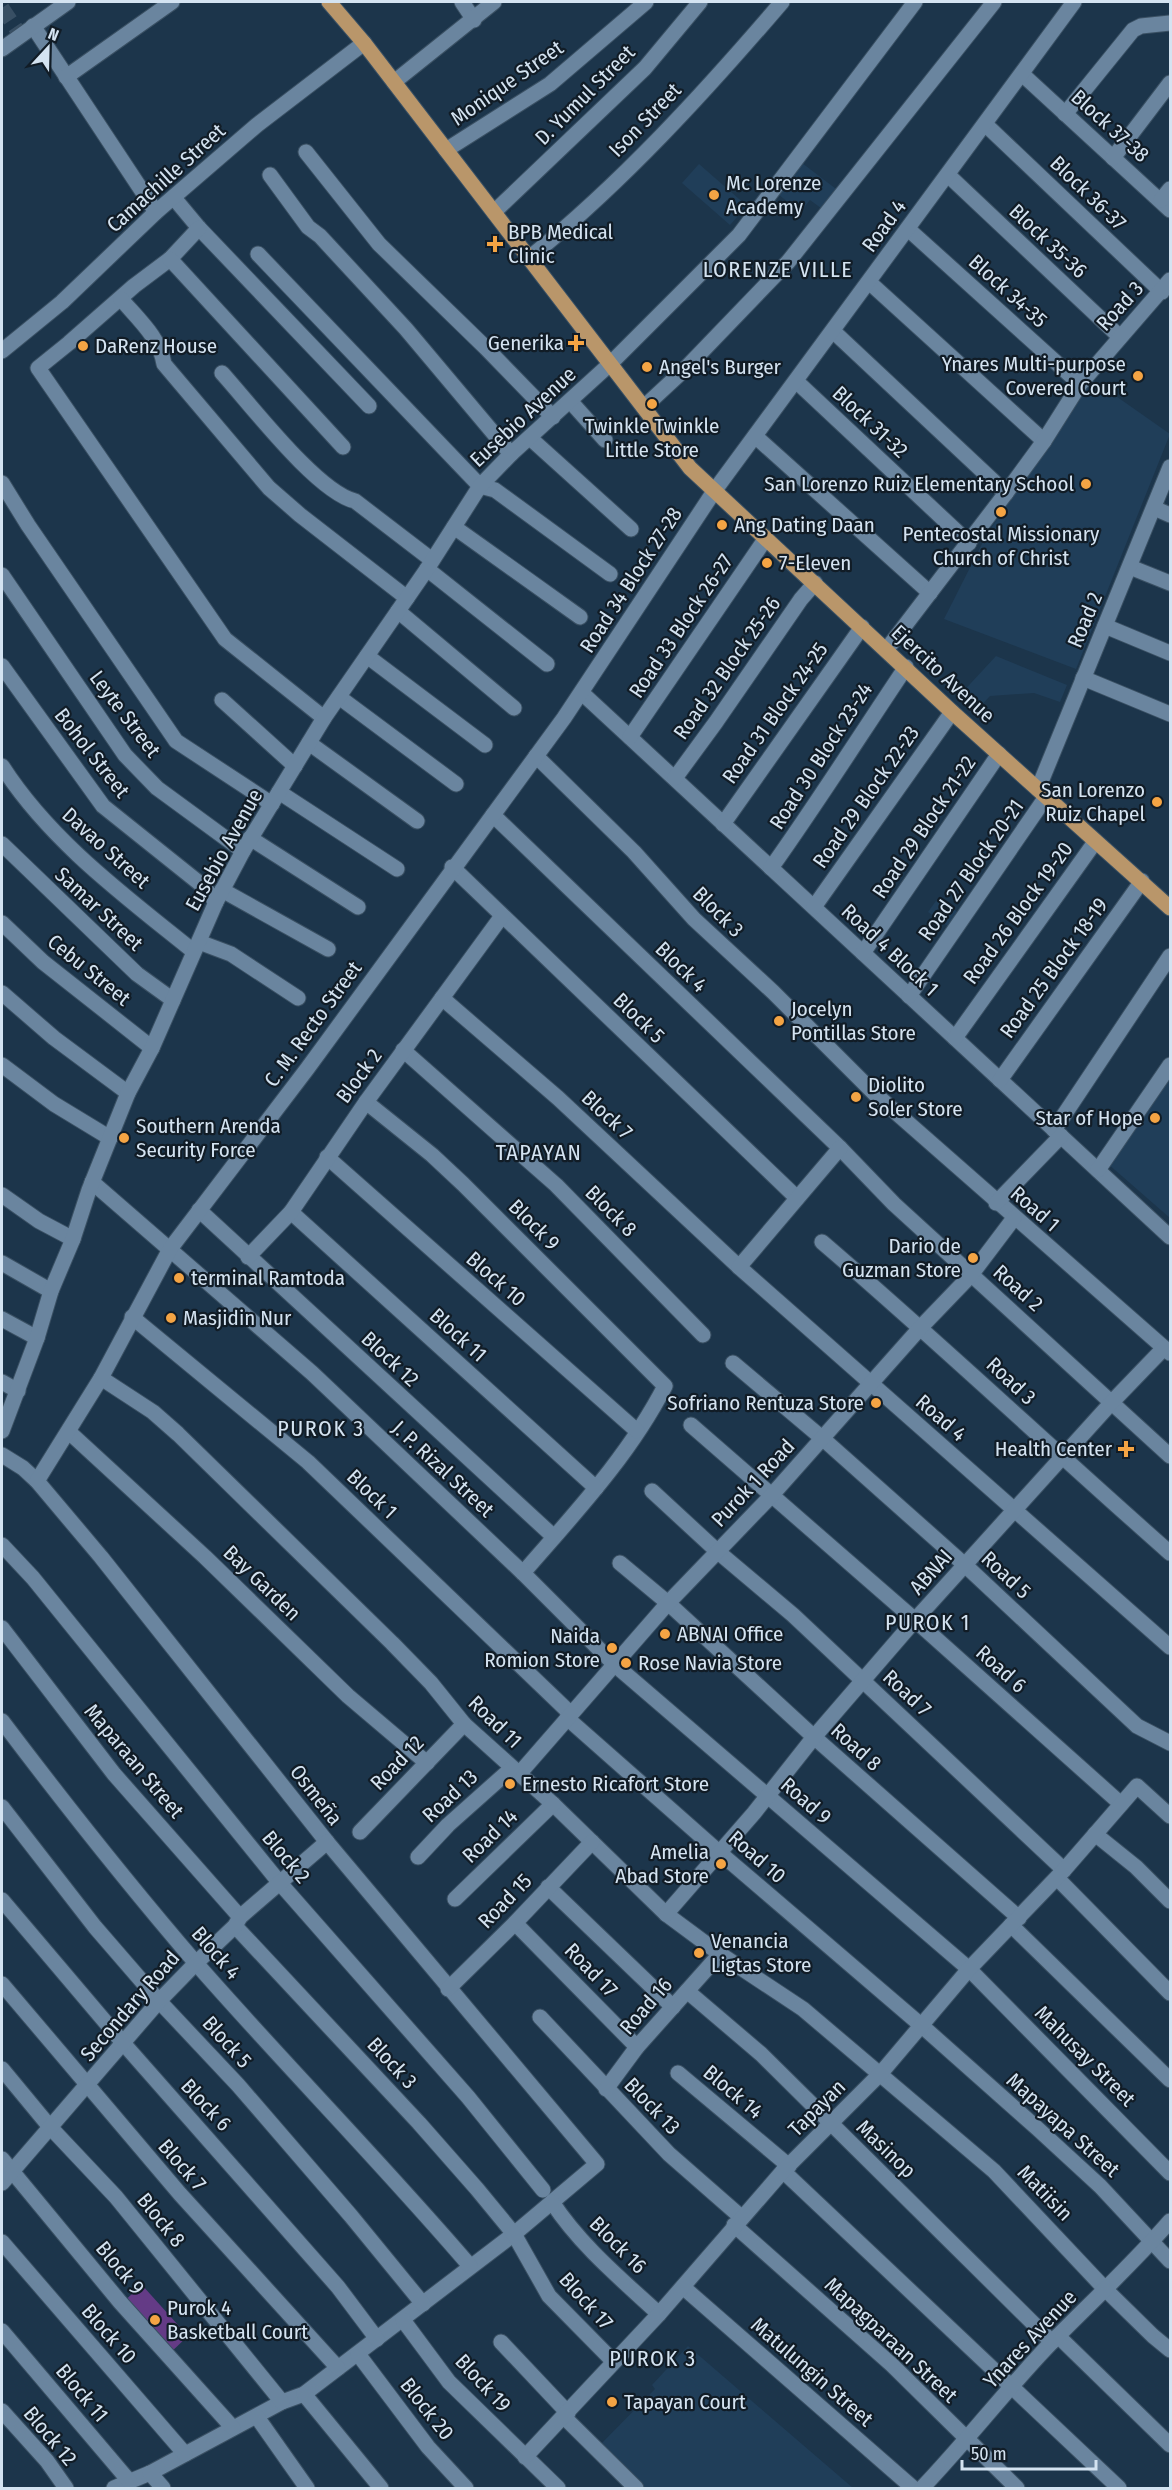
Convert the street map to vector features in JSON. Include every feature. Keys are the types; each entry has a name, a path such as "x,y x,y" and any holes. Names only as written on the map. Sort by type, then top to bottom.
{"main road":[{"name":"Ejercito Avenue","path":"329,2 364,43 690,468 906,666 952,712 1170,908"}],"street":[{"path":"2,49 67,2"},
{"path":"66,77 172,2"},
{"path":"462,2 474,20"},
{"path":"394,82 494,2"},
{"name":"Monique Street","path":"446,150 550,84 646,2"},
{"name":"D. Yumul Street","path":"494,212 645,68 700,2"},
{"name":"Ison Street","path":"529,258 601,195 721,70 782,2"},
{"name":"Eusebio Avenue","path":"2,1431 37,1338 51,1291 128,1093 152,1048 219,896 324,718 430,565 480,486 511,454 571,402 739,235 915,2"},
{"path":"644,407 685,369 788,262 994,2"},
{"name":"Road 4","path":"715,490 1074,2"},
{"path":"1065,114 1133,30 1141,26 1170,23"},
{"path":"24,31 66,77 156,212"},
{"name":"Camachille Street","path":"2,351 62,302 156,212 257,125 364,43"},
{"name":"Block 37-38","path":"1022,74 1113,158 1167,200"},
{"path":"1113,158 1170,83"},
{"name":"Block 36-37","path":"985,124 1166,286"},
{"path":"306,152 379,244 553,417"},
{"path":"270,175 308,227 320,236 406,329 511,454"},
{"name":"Block 35-36","path":"948,175 1120,337"},
{"path":"174,198 199,228 369,406"},
{"path":"199,228 170,259 134,286 38,368 225,639 324,718"},
{"name":"Block 34-35","path":"908,229 1080,384"},
{"path":"258,254 480,486 495,490 610,574"},
{"path":"170,259 343,447"},
{"path":"869,282 1044,441"},
{"name":"Road 3","path":"887,649 1044,441 1080,384 1166,286"},
{"path":"121,299 151,334 162,354 164,364 269,488 407,598"},
{"path":"832,331 1006,493"},
{"path":"222,373 314,476 346,499 355,501 548,664"},
{"name":"Block 31-32","path":"796,381 969,543"},
{"path":"571,402 605,440"},
{"path":"755,436 930,593"},
{"path":"530,438 632,529"},
{"name":"Road 2","path":"1042,793 1083,678 1170,467"},
{"path":"2,483 28,525 176,741 397,869"},
{"name":"Road 34 Block 27-28","path":"582,693 715,490"},
{"path":"1154,508 1170,515"},
{"path":"454,527 580,617"},
{"name":"Road 33 Block 26-27","path":"630,737 766,538"},
{"path":"1130,567 1170,583"},
{"name":"Leyte Street","path":"2,575 125,755 157,788 247,845 358,907"},
{"name":"Road 32 Block 25-26","path":"675,778 801,599 815,583"},
{"path":"398,611 514,708"},
{"path":"1105,626 1170,653"},
{"name":"Road 31 Block 24-25","path":"723,824 862,627"},
{"path":"367,656 485,745"},
{"name":"Bohol Street","path":"2,666 103,806 203,886 328,949"},
{"name":"Road 30 Block 23-24","path":"771,868 822,796 845,756 906,666"},
{"path":"1083,678 1170,714"},
{"name":"Road 4 Block 1","path":"582,693 1170,1237"},
{"name":"C. M. Recto Street","path":"37,1481 101,1378 170,1248 307,1069 582,693"},
{"path":"339,697 456,784"},
{"path":"222,700 295,766"},
{"name":"Road 29 Block 22-23","path":"814,907 952,712"},
{"path":"309,743 417,822"},
{"name":"Road 29 Block 21-22","path":"864,953 999,754"},
{"name":"Block 3","path":"536,756 634,852 694,919 773,992 875,1094"},
{"name":"Davao Street","path":"2,766 18,791 78,856 196,947 231,954 297,998"},
{"name":"Road 27 Block 20-21","path":"909,996 1042,793"},
{"name":"Block 4","path":"493,815 840,1148"},
{"name":"Road 26 Block 19-20","path":"955,1038 1095,842"},
{"name":"Samar Street","path":"2,844 137,974 173,1000"},
{"name":"Block 5","path":"453,867 797,1198"},
{"name":"Road 25 Block 18-19","path":"1000,1080 1142,881"},
{"name":"Block 2","path":"248,1257 291,1212 366,1102 502,916"},
{"name":"Cebu Street","path":"2,923 43,962 152,1048"},
{"path":"996,1203 1058,1133 1170,956"},
{"path":"2,993 54,1038 128,1093"},
{"name":"Block 7","path":"442,998 558,1098 739,1267"},
{"name":"Block 8","path":"404,1050 556,1185 704,1335"},
{"path":"2,1065 54,1104 110,1138"},
{"path":"1098,1170 1170,1065"},
{"name":"Road 1","path":"875,1094 996,1203 1167,1351"},
{"name":"Block 9","path":"366,1102 432,1155 463,1184 665,1386 637,1431"},
{"path":"739,1267 840,1148"},
{"name":"Road 2","path":"840,1148 894,1204 1170,1456"},
{"name":"Block 10","path":"327,1157 637,1431"},
{"name":"J. P. Rizal Street","path":"92,1182 312,1373 523,1573 615,1664"},
{"path":"2,1195 39,1221 73,1239"},
{"name":"Block 12","path":"199,1210 554,1537"},
{"name":"Block 11","path":"291,1212 596,1488"},
{"name":"Purok 1 Road","path":"516,1771 569,1716 668,1603 771,1496 870,1383 971,1275 1014,1218"},
{"name":"Road 3","path":"822,1242 921,1327 1062,1458 1170,1553"},
{"path":"2,1263 51,1291"},
{"name":"Road 4","path":"739,1267 1170,1647"},
{"name":"Block 1","path":"132,1317 308,1462 569,1716"},
{"path":"2,1318 37,1338"},
{"name":"ABNAI","path":"666,1914 915,1620 1112,1402 1167,1351"},
{"name":"Road 5","path":"734,1363 966,1566 1137,1726 1170,1743"},
{"name":"Road 11","path":"101,1378 153,1412 178,1434 392,1643 431,1683 464,1724 553,1804 666,1914 720,1954 804,2009 880,2073"},
{"path":"2,1382 18,1391"},
{"name":"Road 6","path":"691,1425 915,1620 1121,1804"},
{"path":"523,1573 596,1488 637,1431"},
{"name":"Bay Garden","path":"69,1432 205,1557 348,1696 427,1763"},
{"name":"Osmeña","path":"2,1455 23,1468 37,1481 101,1557 327,1842 597,2164 547,2196"},
{"name":"Road 7","path":"652,1491 717,1551 794,1615 863,1680 1061,1874 1170,1993"},
{"name":"Block 2","path":"2,1545 33,1578 279,1882 468,2097 547,2196"},
{"name":"Road 8","path":"620,1563 668,1603 1015,1922 1170,2080"},
{"name":"Maparaan Street","path":"2,1628 114,1774 238,1922"},
{"name":"Road 9","path":"615,1664 969,1969"},
{"name":"Road 10","path":"569,1716 720,1853 922,2026"},
{"name":"Block 4","path":"2,1721 72,1815 196,1963 413,2200 470,2266"},
{"name":"Road 12","path":"360,1832 464,1724"},
{"name":"Road 13","path":"418,1857 448,1825 516,1771"},
{"name":"Tapayan","path":"525,2457 659,2314 738,2221 786,2169 880,2073 969,1969 1061,1874 1137,1786 1170,1816"},
{"name":"Road 14","path":"455,1899 553,1804"},
{"name":"Block 5","path":"2,1807 95,1927 159,2001 238,2085 423,2304"},
{"path":"1095,1834 1136,1867 1170,1901"},
{"name":"Secondary Road","path":"2,2183 159,2001 279,1882 327,1842"},
{"name":"Road 15","path":"448,1989 592,1842"},
{"path":"548,1887 673,2007"},
{"name":"Block 6","path":"2,1900 124,2044 331,2279 377,2339"},
{"name":"Block 3","path":"238,1922 419,2123 514,2234"},
{"name":"Road 17","path":"515,1923 637,2047"},
{"name":"Road 16","path":"606,2089 637,2047 720,1954"},
{"name":"Mahusay Street","path":"969,1969 1170,2173"},
{"name":"Block 7","path":"2,1984 180,2194 338,2368"},
{"name":"Masinop","path":"687,1991 761,2054 1055,2339 1170,2445"},
{"name":"Block 13","path":"540,2017 669,2154 738,2221"},
{"name":"Mapayapa Street","path":"922,2026 1100,2186 1170,2260"},
{"name":"Block 8","path":"2,2069 50,2127 116,2197 282,2402"},
{"name":"Block 14","path":"678,2073 786,2169"},
{"name":"Matiisin","path":"880,2073 994,2171 1106,2290 1170,2350"},
{"name":"Block 9","path":"2,2159 120,2302 232,2428"},
{"path":"786,2169 1119,2488"},
{"path":"114,2488 150,2473 282,2402 304,2394 514,2234 547,2196"},
{"name":"Block 16","path":"547,2196 566,2223 606,2265 659,2314"},
{"name":"Mapagparaan Street","path":"738,2221 892,2365 1017,2488"},
{"name":"Ynares Avenue","path":"922,2488 967,2441 1055,2339 1152,2243 1170,2221"},
{"name":"Block 17","path":"514,2234 549,2296 613,2361"},
{"name":"Block 10","path":"2,2242 185,2454"},
{"name":"Matulungin Street","path":"683,2287 913,2488"},
{"name":"Block 19","path":"403,2320 449,2382 558,2488"},
{"name":"Block 11","path":"2,2331 130,2482"},
{"path":"501,2342 566,2415 636,2488"},
{"name":"Block 20","path":"358,2354 421,2438 466,2488"},
{"path":"304,2394 381,2488"},
{"name":"Block 12","path":"2,2411 47,2462 66,2488"},
{"path":"257,2417 307,2488"},
{"path":"150,2473 163,2488"}],"shaded area":[{"name":"Mc Lorenze Academy","path":"802,163 840,192 825,211 810,200 800,212 778,194"},
{"name":"Mc Lorenze Academy","path":"699,164 747,206 730,225 682,183"},
{"name":"San Lorenzo Ruiz Elementary School","path":"1093,380 1170,434 1076,669 944,619 987,534"},
{"path":"996,656 1067,685 1060,702 1034,693 990,696 975,712 958,697"},
{"path":"938,898 959,913 949,927 928,912"},
{"name":"Star of Hope","path":"1170,1072 1170,1218 1107,1163"},
{"name":"Purok 4 Basketball Court","path":"142,2285 188,2336 168,2355 122,2303"},
{"path":"688,2346 853,2488 643,2488 599,2446 655,2389 652,2385"}],"tunnel":[{"path":"2,8 17,30"}],"place":[{"name":"Mc Lorenze Academy","path":"714,195"},
{"name":"BPB Medical Clinic","path":"495,244"},
{"name":"Generika","path":"576,343"},
{"name":"DaRenz House","path":"83,346"},
{"name":"Angel's Burger","path":"647,367"},
{"name":"Ynares Multi-purpose Covered Court","path":"1138,376"},
{"name":"Twinkle Twinkle Little Store","path":"652,404"},
{"name":"San Lorenzo Ruiz Elementary School","path":"1086,484"},
{"name":"Pentecostal Missionary Church of Christ","path":"1001,512"},
{"name":"Ang Dating Daan","path":"722,525"},
{"name":"7-Eleven","path":"767,563"},
{"name":"San Lorenzo Ruiz Chapel","path":"1157,802"},
{"name":"Jocelyn Pontillas Store","path":"779,1021"},
{"name":"Diolito Soler Store","path":"856,1097"},
{"name":"Star of Hope","path":"1155,1118"},
{"name":"Southern Arenda Security Force","path":"124,1138"},
{"name":"Dario de Guzman Store","path":"973,1258"},
{"name":"terminal Ramtoda","path":"179,1278"},
{"name":"Masjidin Nur","path":"171,1318"},
{"name":"Sofriano Rentuza Store","path":"876,1403"},
{"name":"Health Center","path":"1126,1449"},
{"name":"ABNAI Office","path":"665,1634"},
{"name":"Naida Romion Store","path":"612,1648"},
{"name":"Rose Navia Store","path":"626,1663"},
{"name":"Ernesto Ricafort Store","path":"510,1784"},
{"name":"Amelia Abad Store","path":"721,1864"},
{"name":"Venancia Ligtas Store","path":"699,1953"},
{"name":"Purok 4 Basketball Court","path":"155,2320"},
{"name":"Tapayan Court","path":"612,2402"}],"district":[{"name":"LORENZE VILLE","path":"778,269"},
{"name":"TAPAYAN","path":"539,1152"},
{"name":"PUROK 3","path":"321,1428"},
{"name":"PUROK 1","path":"928,1622"},
{"name":"PUROK 3","path":"653,2358"}]}
